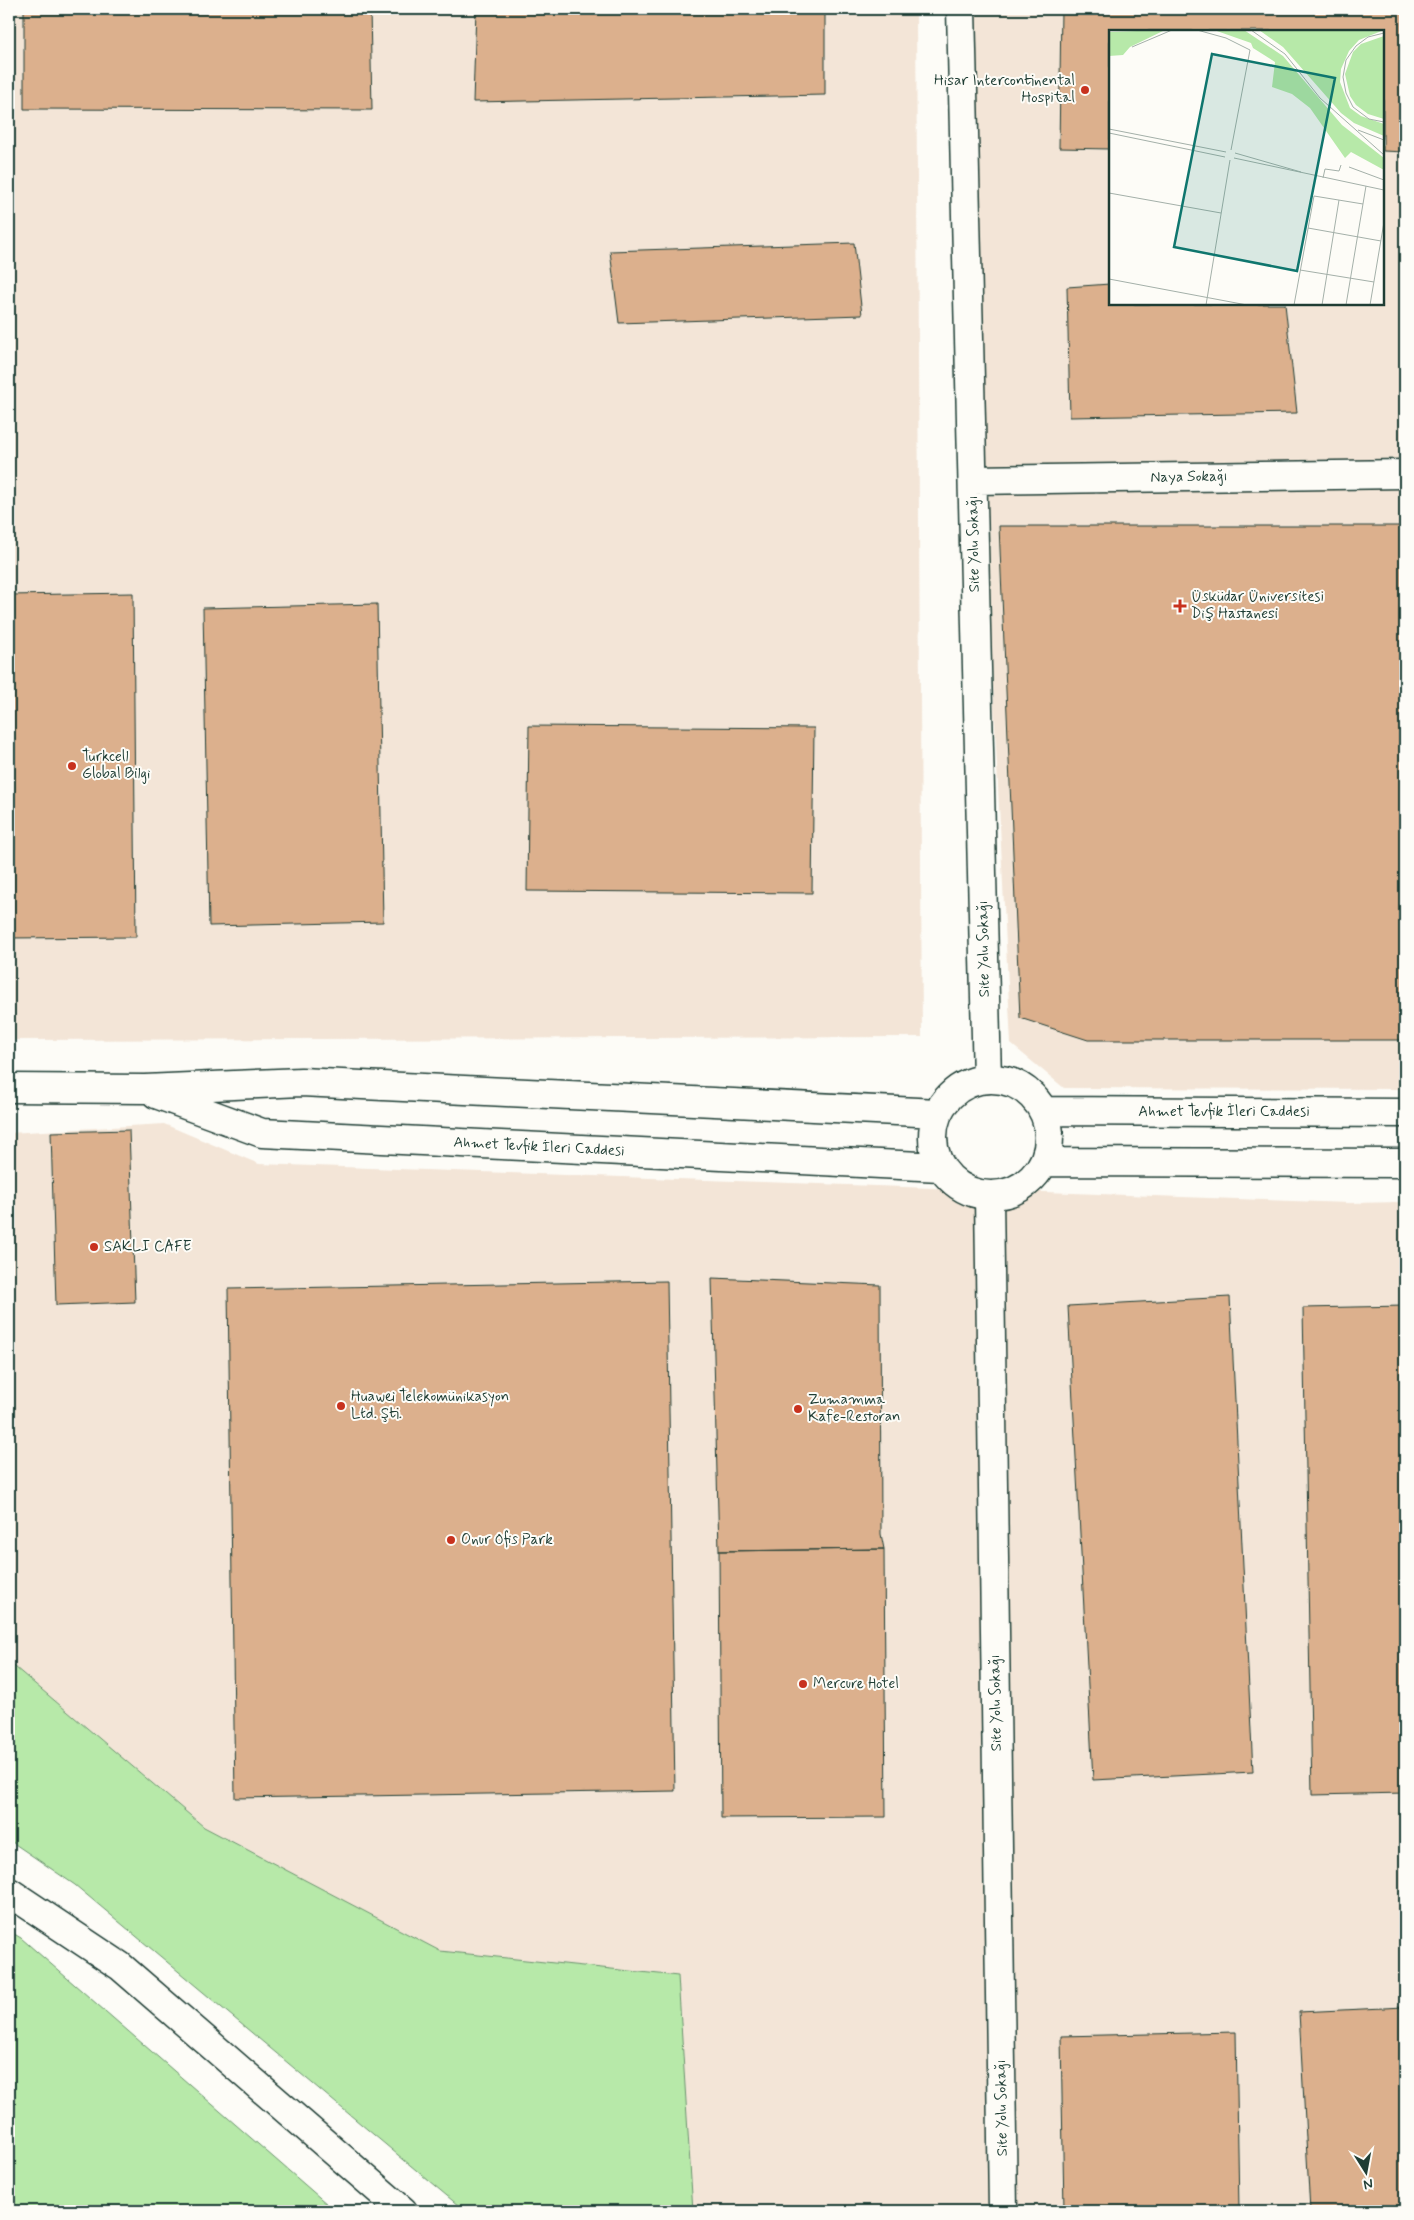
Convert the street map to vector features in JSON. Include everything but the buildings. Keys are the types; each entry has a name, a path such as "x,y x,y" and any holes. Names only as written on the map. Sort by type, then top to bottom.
{"main road":[{"name":"Site Yolu Sokağı","path":"961,9 987,1079"},
{"name":"Naya Sokağı","path":"973,480 1405,474"},
{"path":"987,1079 1004,1081 1020,1087 1033,1098 1043,1111 1048,1128 1048,1145 1044,1162 1034,1176 1021,1187 1006,1194 989,1196 970,1192 953,1182 940,1167 933,1150 932,1131 938,1113 958,1089 972,1082 987,1079"},
{"name":"Ahmet Tevfik İleri Caddesi","path":"9,1088 145,1090 300,1082 938,1113"},
{"name":"Ahmet Tevfik İleri Caddesi","path":"145,1090 262,1133 940,1167"},
{"name":"Ahmet Tevfik İleri Caddesi","path":"1043,1111 1405,1113"},
{"path":"1044,1162 1405,1162"},
{"name":"Site Yolu Sokağı","path":"989,1196 1003,2211"},
{"path":"9,1892 120,1966 403,2211"}],"shaded area":[{"path":"9,9 916,9 922,1037 9,1040"},
{"path":"959,9 1405,9 1405,1089 1064,1088 1011,1044"},
{"path":"164,1124 259,1164 1349,1203 1405,1202 1405,2211 693,2211 678,1976 440,1951 204,1827 9,1662 9,1133"}],"green space":[{"path":"9,1662 204,1827 440,1951 678,1976 693,2211 465,2211 75,1885 9,1840"},
{"path":"9,1931 21,1938 335,2211 9,2211"}],"place":[{"name":"Hisar Intercontinental Hospital","path":"1085,90"},
{"name":"Üsküdar Üniversitesi Diş Hastanesi","path":"1180,606"},
{"name":"Turkcell Global Bilgi","path":"72,766"},
{"name":"SAKLI CAFE","path":"94,1247"},
{"name":"Huawei Telekomünikasyon Ltd. Şti.","path":"341,1406"},
{"name":"Zumamma Kafe-Restoran","path":"798,1409"},
{"name":"Onur Ofis Park","path":"451,1540"},
{"name":"Mercure Hotel","path":"803,1684"}]}
